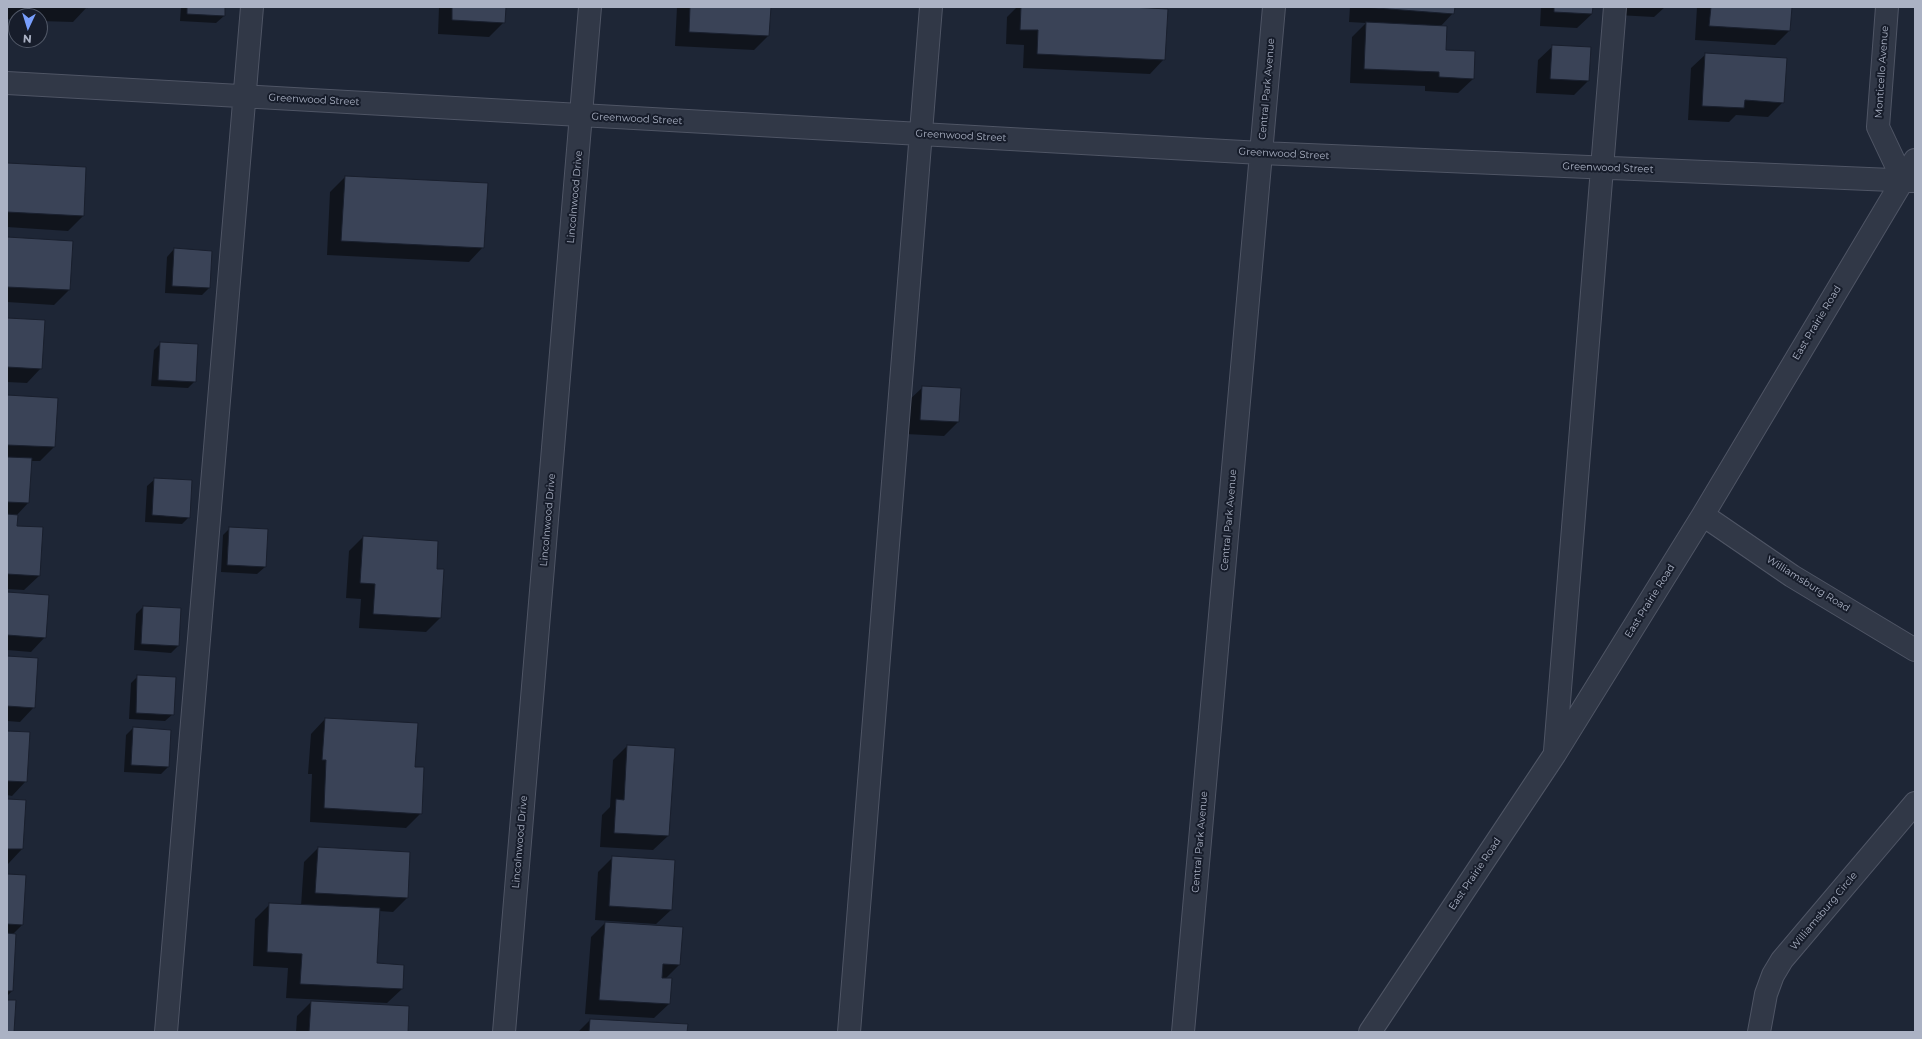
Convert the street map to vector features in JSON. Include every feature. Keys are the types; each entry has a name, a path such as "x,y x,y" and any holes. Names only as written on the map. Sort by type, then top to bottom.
{"street":[{"path":"166,1032 252,7"},
{"name":"Lincolnwood Drive","path":"504,1032 590,7"},
{"path":"849,1032 931,7"},
{"name":"Central Park Avenue","path":"1183,1032 1274,7"},
{"path":"1555,754 1615,7"},
{"name":"Monticello Avenue","path":"1887,7 1878,127 1909,180"},
{"name":"Greenwood Street","path":"7,83 1261,153 1909,180"},
{"name":"East Prairie Road","path":"1370,1032 1555,754 1909,180 1915,160"},
{"name":"Williamsburg Road","path":"1703,515 1792,576 1915,650"},
{"name":"Williamsburg Circle","path":"1759,1032 1766,994 1773,975 1782,960 1915,803"}],"building":[{"path":"60,7 88,7 88,8"},
{"path":"187,7 225,7 225,16 187,14"},
{"path":"452,7 506,7 505,23 452,20"},
{"path":"690,7 771,7 769,36 689,32"},
{"path":"1021,7 1130,7 1168,9 1165,60 1037,54 1038,30 1020,30"},
{"path":"1363,7 1455,7 1454,14"},
{"path":"1554,7 1593,7 1592,14 1554,12"},
{"path":"1711,7 1792,7 1790,31 1709,26"},
{"path":"1366,22 1447,26 1446,50 1475,51 1474,79 1439,77 1439,72 1364,69"},
{"path":"1552,45 1591,47 1589,81 1550,79"},
{"path":"1705,53 1787,58 1784,103 1745,100 1744,108 1702,106"},
{"path":"7,163 86,167 84,216 7,212"},
{"path":"345,176 488,183 484,248 341,241"},
{"path":"7,237 73,241 70,290 7,287"},
{"path":"174,248 212,251 210,288 172,286"},
{"path":"7,318 45,320 42,369 7,367"},
{"path":"160,342 198,344 196,382 158,380"},
{"path":"922,386 961,388 959,422 920,420"},
{"path":"7,395 58,398 55,447 7,445"},
{"path":"7,457 32,458 29,503 7,502"},
{"path":"154,478 192,480 190,518 152,515"},
{"path":"7,514 18,515 17,526 43,527 40,576 7,574"},
{"path":"229,527 268,529 266,567 227,565"},
{"path":"363,536 438,541 437,569 444,569 441,618 373,614 375,584 360,583"},
{"path":"7,592 49,595 46,638 7,635"},
{"path":"143,606 181,608 179,646 141,644"},
{"path":"7,656 38,658 35,708 7,706"},
{"path":"137,675 176,677 174,715 136,713"},
{"path":"325,718 418,723 415,767 424,767 422,814 324,808 326,760 322,760"},
{"path":"133,727 171,730 169,767 131,765"},
{"path":"7,731 30,732 27,782 7,781"},
{"path":"627,745 675,748 669,836 614,833 616,799 624,800"},
{"path":"7,799 26,800 23,849 7,849"},
{"path":"318,847 410,852 408,898 315,893"},
{"path":"612,856 675,860 672,910 609,906"},
{"path":"7,874 26,875 23,925 7,924"},
{"path":"269,903 380,908 377,963 404,965 403,989 300,984 302,954 267,952"},
{"path":"605,922 683,927 680,965 663,964 662,978 672,978 670,1004 599,1000"},
{"path":"7,933 16,934 13,991 7,991"},
{"path":"7,1000 16,1000 14,1032 7,1032"},
{"path":"311,1001 409,1006 408,1032 309,1032"},
{"path":"590,1019 688,1024 687,1032 589,1032"}]}
